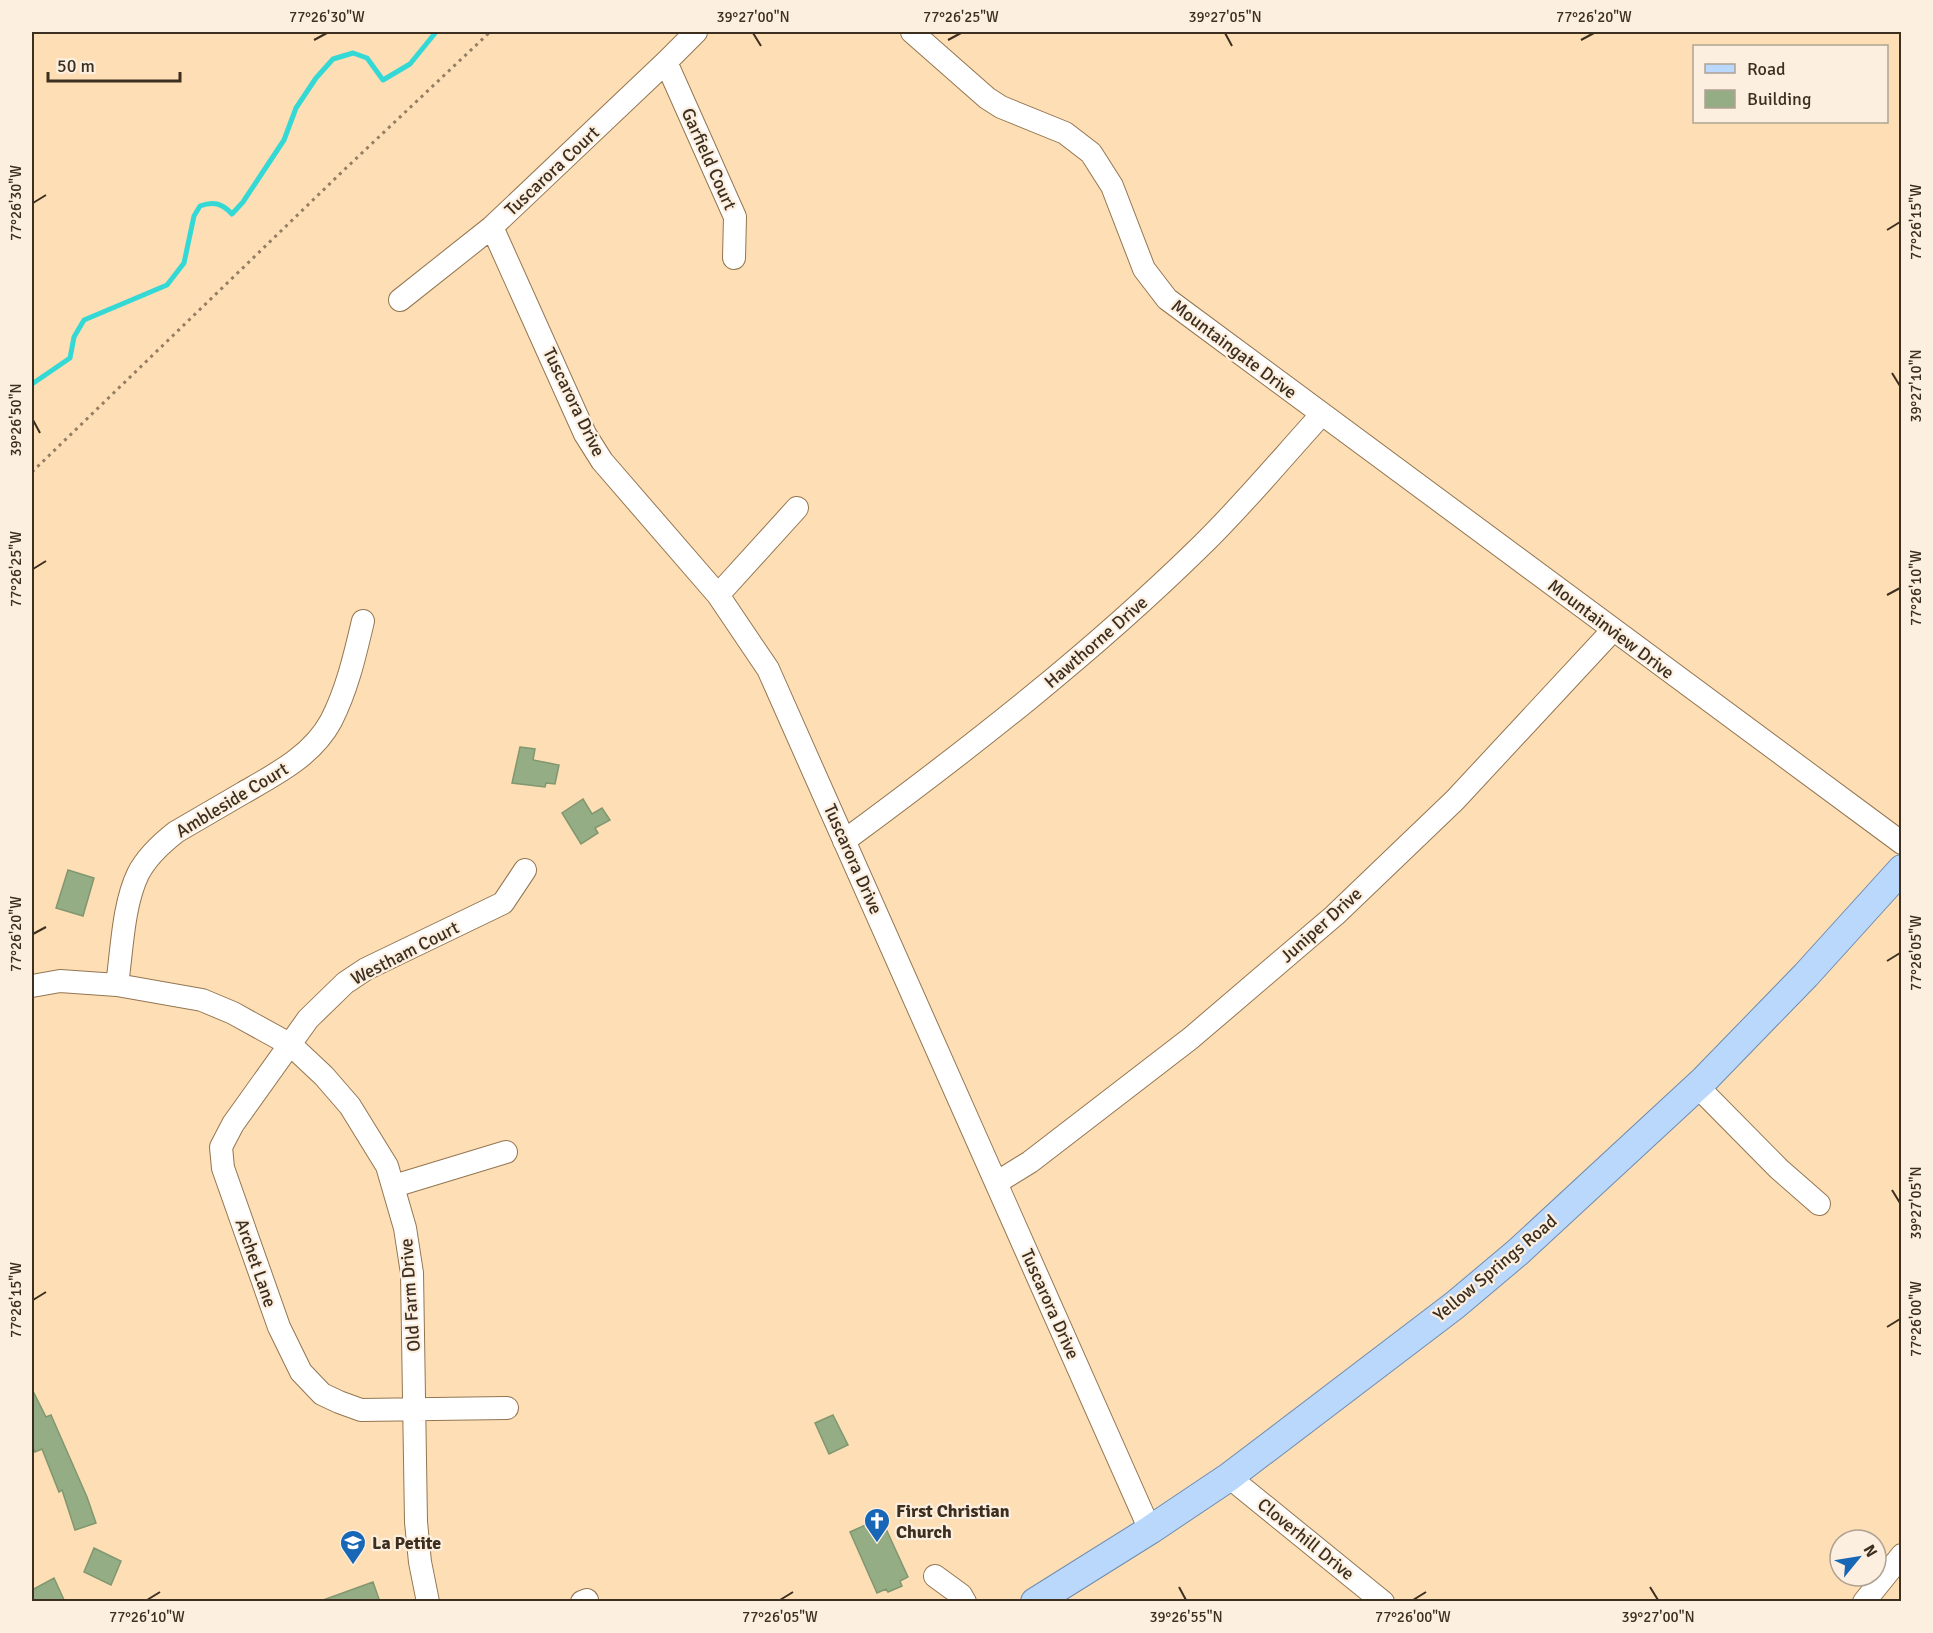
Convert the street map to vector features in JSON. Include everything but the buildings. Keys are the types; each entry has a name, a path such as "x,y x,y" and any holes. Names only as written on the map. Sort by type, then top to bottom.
{"main road":[{"name":"Yellow Springs Road","path":"1035,1602 1229,1477 1455,1305 1518,1252 1697,1086 1806,975 1902,869"}],"street":[{"name":"Tuscarora Court","path":"400,300 492,227 696,32"},
{"name":"Mountaingate Drive","path":"912,32 987,98 1001,107 1065,133 1091,153 1112,186 1144,269 1167,299 1322,414"},
{"name":"Garfield Court","path":"666,62 735,217 734,258"},
{"name":"Tuscarora Drive","path":"492,227 585,434 602,461 718,596 768,669 1149,1530"},
{"name":"Mountainview Drive","path":"1322,414 1902,843"},
{"name":"Hawthorne Drive","path":"844,841 953,761 1042,690 1148,596 1203,544 1322,414"},
{"path":"718,596 797,508"},
{"name":"Ambleside Court","path":"117,985 130,899 139,873 163,843 176,832 279,773 303,756 317,742 330,722 349,678 363,621"},
{"name":"Juniper Drive","path":"996,1183 1030,1162 1191,1038 1335,915 1455,800 1613,630"},
{"name":"Westham Court","path":"291,1045 308,1019 345,983 366,969 503,903 525,870"},
{"name":"Old Farm Drive","path":"32,986 60,981 117,985 202,1000 233,1013 291,1045 324,1076 350,1106 382,1157 394,1186 405,1228 412,1272 416,1522 420,1562 428,1602"},
{"name":"Archet Lane","path":"291,1045 233,1124 221,1147 223,1168 279,1327 301,1372 322,1394 361,1410 507,1408"},
{"path":"1697,1086 1779,1169 1820,1204"},
{"path":"394,1186 506,1152"},
{"name":"Cloverhill Drive","path":"1229,1477 1368,1597"},
{"path":"1864,1602 1902,1556"},
{"path":"935,1576 961,1595 965,1602"}],"path":[{"path":"32,472 336,177 490,32"}],"waterway":[{"path":"32,384 70,358 74,337 84,320 167,285 184,263 194,216 200,206 217,204 225,207 232,214 243,202 284,140 296,108 316,78 333,59 353,53 367,58 383,80 410,64 436,32"}],"place":[{"name":"First Christian Church","path":"877,1544"},
{"name":"La Petite","path":"353,1566"}]}
